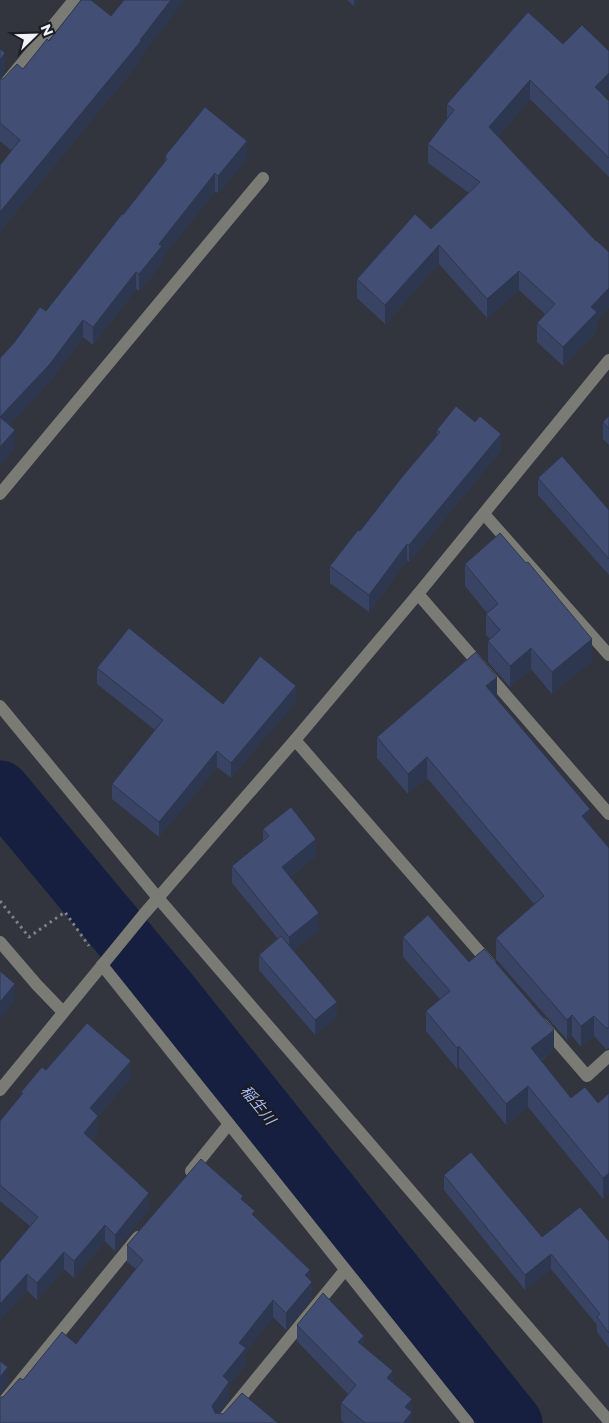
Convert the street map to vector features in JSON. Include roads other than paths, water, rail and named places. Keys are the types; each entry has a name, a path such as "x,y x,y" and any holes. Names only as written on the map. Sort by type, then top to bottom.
{"street":[{"path":"0,90 74,0"},
{"path":"0,494 263,178"},
{"path":"0,1090 144,914 295,740 418,594 609,360"},
{"path":"484,514 609,655"},
{"path":"418,594 609,814"},
{"path":"0,706 158,898 609,1421"},
{"path":"295,740 496,971"},
{"path":"0,942 63,1012"},
{"path":"106,961 229,1124 464,1421"},
{"path":"535,1016 587,1076 609,1056"},
{"path":"186,1178 229,1124"},
{"path":"0,1406 142,1231"},
{"path":"220,1423 345,1270"}],"waterway":[{"name":"稲生川","path":"0,790 170,994 513,1423"}]}
